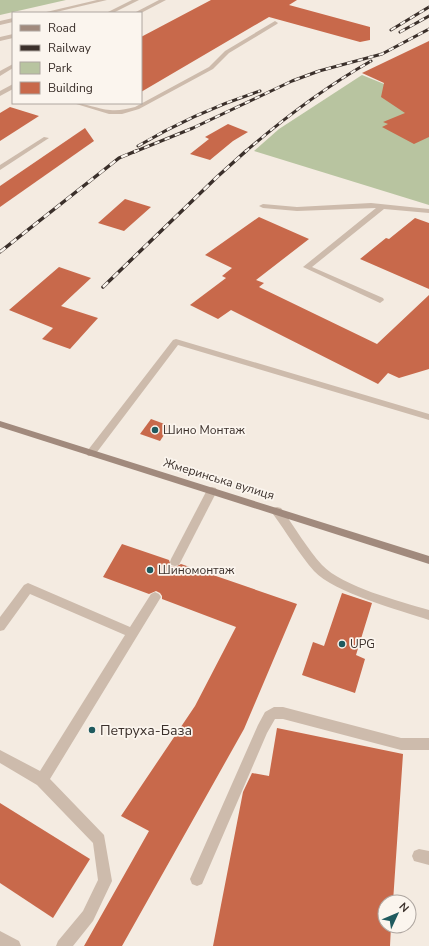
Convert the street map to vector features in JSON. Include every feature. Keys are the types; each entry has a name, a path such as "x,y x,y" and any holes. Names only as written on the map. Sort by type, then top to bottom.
{"main road":[{"name":"Жмеринська вулиця","path":"0,424 429,560"}],"lane":[{"path":"50,12 104,0"},
{"path":"111,12 136,0"},
{"path":"139,12 163,0"},
{"path":"0,23 12,20"},
{"path":"80,104 108,112 122,112 137,108 211,68 227,52 275,23"},
{"path":"0,39 12,36"},
{"path":"0,64 11,67"},
{"path":"0,74 11,67"},
{"path":"0,94 12,87"},
{"path":"0,168 46,138"},
{"path":"263,206 297,209 371,205 429,211"},
{"path":"380,300 307,267 383,206"},
{"path":"91,453 176,342 429,417"},
{"path":"175,562 212,491"},
{"path":"277,511 318,568 327,576 344,585 376,598 429,615"},
{"path":"0,626 28,588 133,633"},
{"path":"42,780 155,597"},
{"path":"197,879 262,729 269,716 274,712 283,712 395,742 429,744"},
{"path":"0,756 42,780 99,840 105,881 88,916 63,946"},
{"path":"0,938 14,946"}],"green space":[{"path":"0,0 66,0 12,12 0,15"},
{"path":"362,75 394,88 429,114 429,205 254,151 279,129"}],"building":[{"path":"211,0 297,0 289,5 370,27 370,40 360,42 269,17 142,91 142,36"},
{"path":"429,41 429,137 414,144 382,127 388,124 383,122 405,113 381,97 384,83 362,73"},
{"path":"10,107 39,116 0,141 0,113"},
{"path":"228,124 248,132 233,141 210,160 190,154 209,139 205,137"},
{"path":"85,128 94,141 0,207 0,186"},
{"path":"125,199 151,207 124,231 98,223"},
{"path":"259,217 309,239 256,280 264,283 259,287 377,344 429,295 429,369 399,378 388,373 378,384 231,310 218,319 190,305 226,278 222,276 232,268 205,255"},
{"path":"415,218 429,223 429,289 360,259 386,238 389,239"},
{"path":"59,267 91,278 61,306 98,318 70,349 42,339 53,328 9,310"},
{"name":"Шино Монтаж","path":"151,419 170,426 160,441 140,434"},
{"path":"122,544 169,560 171,566 175,567 181,564 297,604 244,729 122,946 84,946 149,831 121,816 195,706 236,627 162,599 160,593 156,591 149,594 103,577"},
{"name":"UPG","path":"342,593 372,603 356,655 365,659 355,693 302,675 313,642 324,646"},
{"path":"277,728 403,754 394,894 377,894 377,934 391,934 390,946 213,946 243,792 252,773 269,776"},
{"path":"0,803 90,859 53,918 0,883"}],"railway":[{"path":"391,30 429,7"},
{"path":"400,32 429,16"},
{"path":"134,152 193,128 292,81 319,71 382,54 429,29"},
{"path":"245,152 306,104 338,81 371,61"},
{"path":"138,146 198,115 228,102 260,91"},
{"path":"0,252 119,158 136,151"},
{"path":"103,287 246,151"}],"place":[{"name":"Шино Монтаж","path":"155,430"},
{"name":"Шиномонтаж","path":"150,570"},
{"name":"UPG","path":"342,644"},
{"name":"Петруха-База","path":"92,730"}]}
